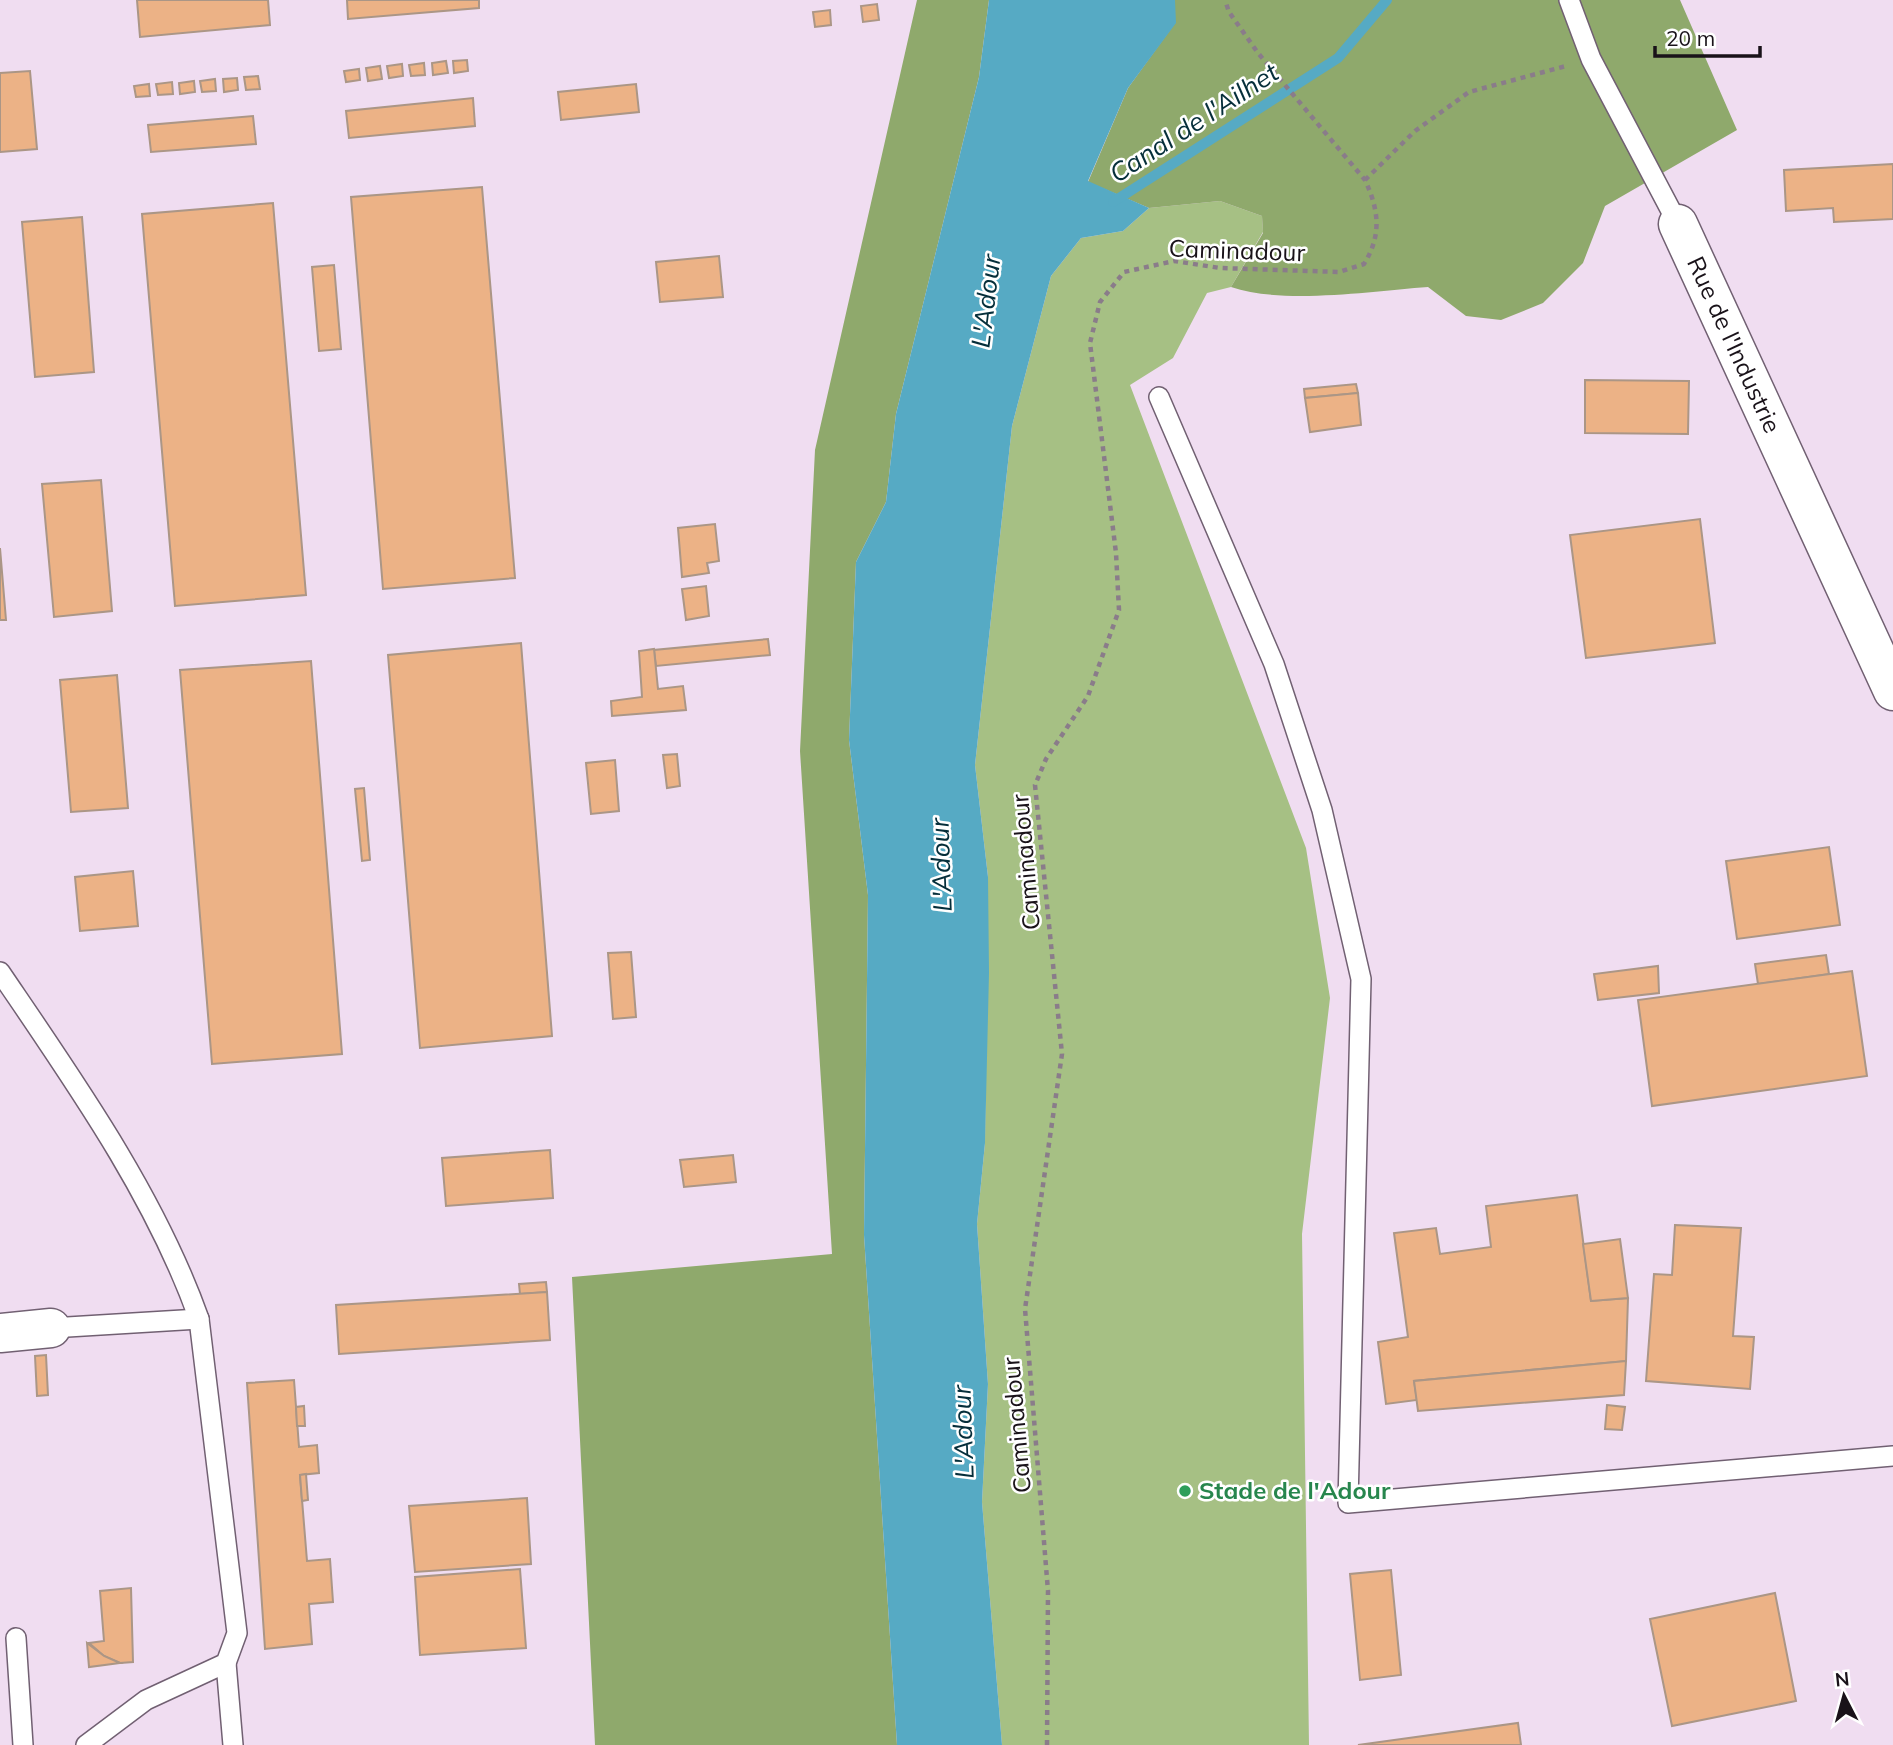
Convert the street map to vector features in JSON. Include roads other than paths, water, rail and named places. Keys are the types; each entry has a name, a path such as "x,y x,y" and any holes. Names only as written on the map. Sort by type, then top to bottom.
{"street":[{"name":"Rue de l'Industrie","path":"1678,224 1893,691"},
{"path":"0,1333 51,1328"}],"lane":[{"name":"Rue de l'Industrie","path":"1569,0 1591,59 1678,224"},
{"path":"1159,397 1274,664 1322,810 1361,979 1348,1503 1893,1456"},
{"path":"0,972 89,1103 182,1271 199,1319 237,1633 226,1663 233,1745"},
{"path":"51,1328 199,1319"},
{"path":"16,1639 23,1745"},
{"path":"86,1745 146,1700 226,1663"}],"water":[{"name":"L'Adour","path":"989,0 1175,0 1176,23 1128,88 1088,181 1149,208 1123,231 1081,238 1051,276 1012,426 975,765 988,877 989,973 985,1143 977,1224 988,1384 982,1502 1002,1745 897,1745 864,1235 868,895 849,740 856,562 886,502 896,414 979,77"}],"waterway":[{"name":"Canal de l'Ailhet","path":"1113,202 1338,58 1387,0"}],"place":[{"name":"Stade de l'Adour","path":"1185,1491"}]}
